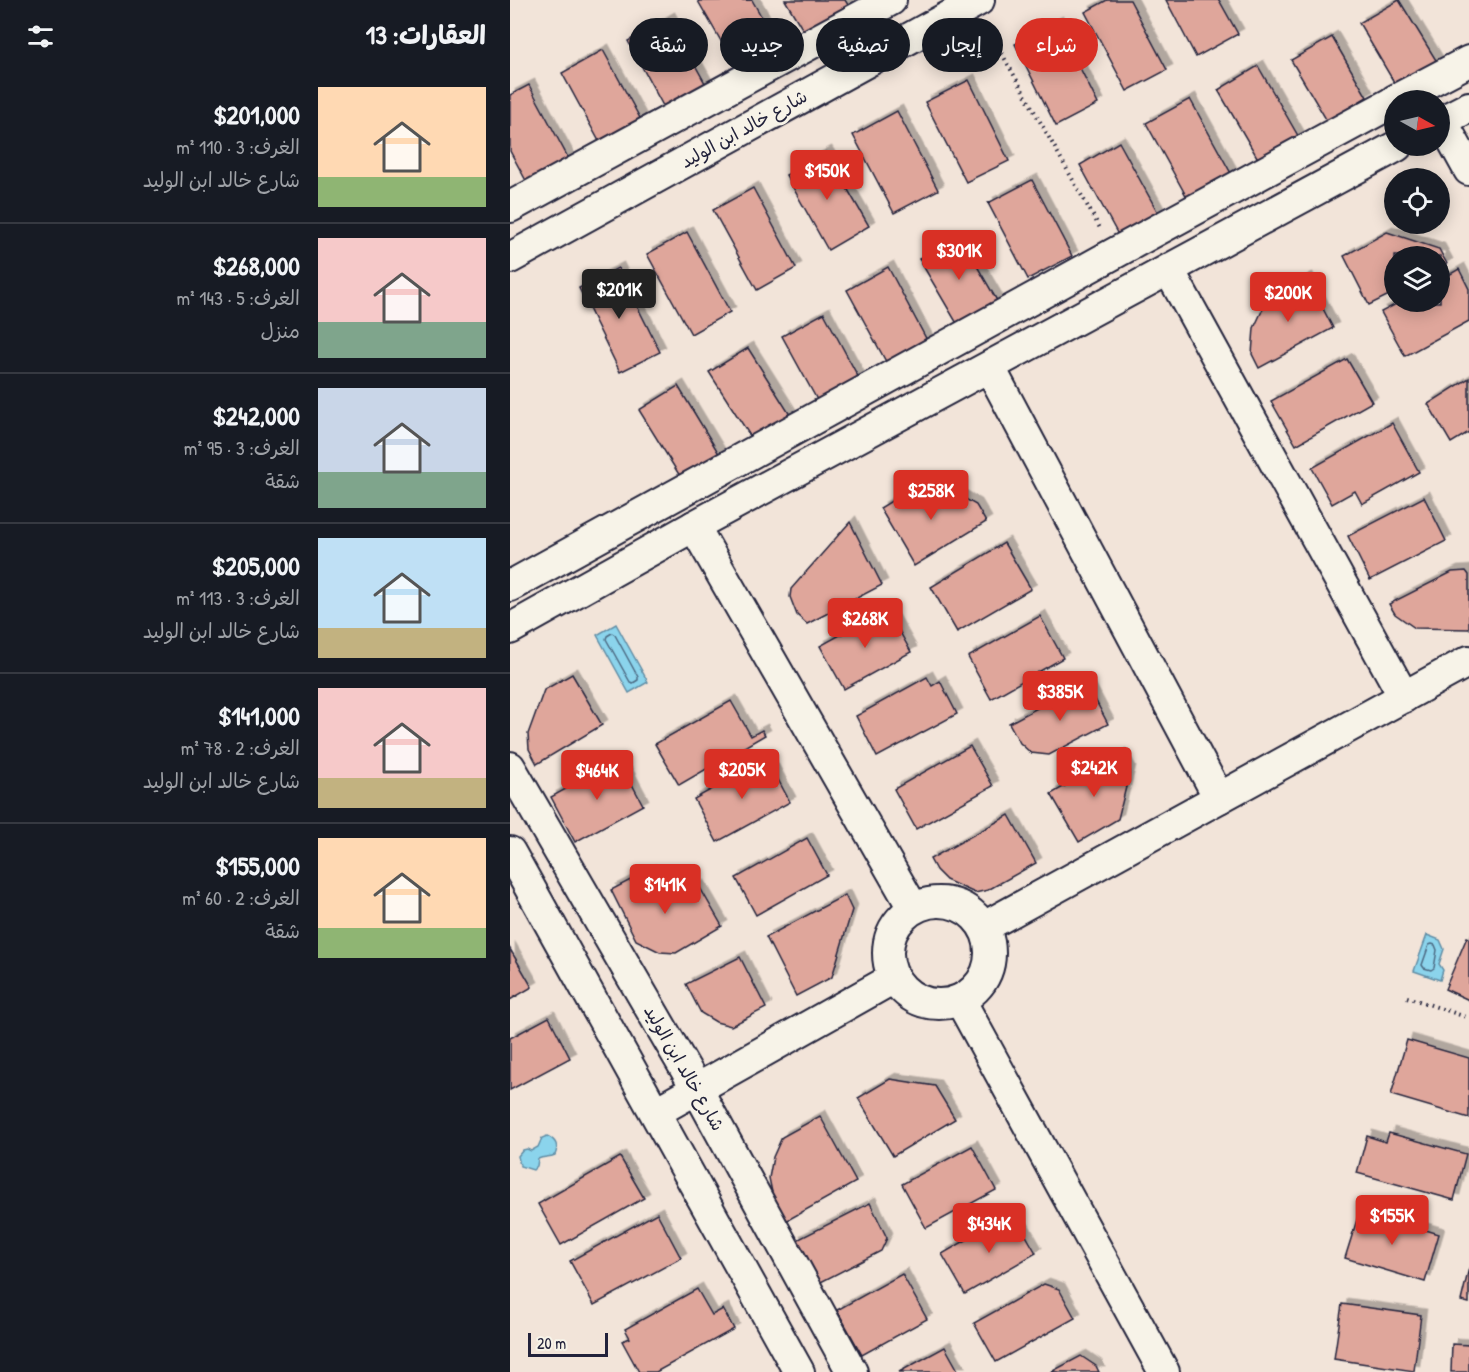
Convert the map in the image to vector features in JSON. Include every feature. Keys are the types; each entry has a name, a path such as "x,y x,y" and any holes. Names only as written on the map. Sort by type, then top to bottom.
{"street":[{"path":"510,207 891,0"},
{"name":"شارع خالد ابن الوليد","path":"510,258 942,9 976,2"},
{"path":"1415,90 1469,61"},
{"path":"1450,117 1469,106"},
{"path":"510,586 1384,107"},
{"path":"1450,137 1469,170"},
{"path":"510,629 694,526 1384,153"},
{"path":"1169,270 1404,697"},
{"path":"990,368 1219,798"},
{"path":"694,526 913,908"},
{"path":"984,927 1469,661"},
{"name":"شارع خالد ابن الوليد","path":"510,767 697,1089 852,1372"},
{"path":"510,852 799,1372"},
{"path":"944,901 960,905 974,914 984,927 990,943 990,960 985,976 975,990 960,1000 946,1004 930,1004 916,999 903,990 894,978 889,963 888,947 892,932 901,918 913,908 928,902 944,901"},
{"path":"656,1112 894,978"},
{"path":"960,1000 1164,1372"}],"path":[{"path":"976,2 1115,253"},
{"path":"1407,998 1469,1018"}],"water":[{"path":"616,624 648,682 629,693 597,635"},
{"path":"1427,935 1440,940 1444,949 1439,964 1443,970 1440,980 1414,971"},
{"path":"547,1136 556,1144 555,1155 538,1159 537,1166 533,1170 520,1166 518,1156 523,1150 531,1151 538,1147 542,1138"}],"building":[{"path":"752,0 762,18 720,18 720,39 698,1"},
{"path":"785,0 845,0 850,8 834,18 816,18 816,29 806,35 804,18 796,18"},
{"path":"1107,0 1130,0 1167,70 1127,91 1098,36 1098,18 1088,18 1085,12"},
{"path":"1166,0 1219,0 1238,34 1196,57"},
{"path":"1399,0 1439,65 1398,89 1359,23"},
{"path":"1332,37 1367,97 1327,121 1291,60"},
{"path":"603,50 641,120 600,143 562,73"},
{"path":"1258,66 1301,141 1261,164 1218,90"},
{"path":"645,72 699,72 711,94 668,115"},
{"path":"1029,72 1082,72 1098,104 1056,126"},
{"path":"969,80 1009,161 966,182 925,102"},
{"path":"529,85 572,165 530,188 510,151 510,95"},
{"path":"1190,99 1233,177 1189,201 1146,123"},
{"path":"897,111 938,190 894,213 853,135"},
{"path":"1119,142 1162,220 1122,242 1080,165"},
{"path":"826,152 869,226 828,250 786,175"},
{"path":"1032,180 1072,256 1028,279 988,203"},
{"path":"753,188 796,268 757,290 713,210"},
{"path":"687,232 730,312 691,334 647,254"},
{"path":"1384,234 1393,234 1430,246 1384,246 1384,298 1369,305 1344,256"},
{"path":"959,235 999,304 959,327 919,259"},
{"path":"888,267 930,346 889,367 847,290"},
{"path":"618,268 660,352 620,372 579,288"},
{"path":"1459,269 1469,289 1469,321 1405,356 1381,312 1450,312 1450,274"},
{"path":"1307,278 1333,328 1259,368 1252,354 1254,328 1268,298"},
{"path":"824,313 862,384 821,407 782,336"},
{"path":"748,348 792,418 754,442 709,372"},
{"path":"1347,359 1372,402 1296,445 1271,401"},
{"path":"1469,378 1469,432 1451,443 1428,404"},
{"path":"678,386 721,457 683,481 639,410"},
{"path":"1392,423 1419,472 1362,504 1355,491 1332,504 1312,468"},
{"path":"943,486 976,505 986,522 914,566 880,508 903,494"},
{"path":"1424,497 1446,541 1370,580 1348,536"},
{"path":"850,522 882,585 807,624 797,615 790,597 791,589"},
{"path":"1004,543 1031,589 957,632 931,587"},
{"path":"1466,571 1469,575 1469,629 1415,628 1395,614 1389,604 1452,572"},
{"path":"887,609 911,652 844,689 820,646"},
{"path":"1040,616 1063,658 991,699 968,657"},
{"path":"572,674 602,725 537,764 529,749 528,734 544,690"},
{"path":"927,677 932,686 940,681 957,714 877,757 856,716"},
{"path":"1086,682 1108,724 1049,755 1031,753 1020,743 1009,723"},
{"path":"731,701 751,736 762,730 765,735 679,785 655,744"},
{"path":"970,746 993,786 916,829 894,789"},
{"path":"1120,754 1130,771 1118,819 1079,842 1051,794"},
{"path":"767,759 790,802 717,842 694,799"},
{"path":"619,760 643,805 575,842 551,797"},
{"path":"1009,815 1036,863 988,890 975,893 946,880 936,870 930,859"},
{"path":"807,838 827,875 756,915 736,878"},
{"path":"650,870 660,891 683,896 699,886 722,926 676,953 660,952 636,940 611,890"},
{"path":"845,895 852,910 832,977 796,996 766,937"},
{"path":"1467,937 1469,938 1469,1000 1445,989"},
{"path":"510,949 532,987 510,1000"},
{"path":"740,957 766,1008 731,1026 716,1022 701,1013 686,984"},
{"path":"549,1017 570,1058 510,1090 510,1038"},
{"path":"1407,1040 1469,1058 1469,1118 1391,1095"},
{"path":"890,1079 935,1086 955,1119 893,1156 858,1098"},
{"path":"820,1116 856,1182 786,1221 773,1197 769,1178 773,1157 782,1137"},
{"path":"1389,1133 1466,1154 1454,1200 1357,1173 1367,1136 1386,1142"},
{"path":"972,1146 996,1190 926,1228 902,1184"},
{"path":"620,1157 644,1198 561,1245 538,1204"},
{"path":"870,1203 887,1238 881,1251 817,1284 795,1241"},
{"path":"1360,1210 1439,1234 1425,1282 1345,1258"},
{"path":"657,1213 681,1258 594,1305 570,1261"},
{"path":"1013,1213 1036,1253 965,1294 942,1254"},
{"path":"1469,1268 1469,1303 1461,1301"},
{"path":"902,1274 927,1319 862,1355 837,1310"},
{"path":"1044,1284 1059,1289 1075,1318 996,1362 974,1323"},
{"path":"697,1289 712,1315 723,1309 734,1329 656,1372 639,1372 622,1341 630,1338 625,1329"},
{"path":"1342,1304 1421,1315 1414,1371 1334,1359"},
{"path":"1452,1344 1469,1345 1469,1372 1451,1372"},
{"path":"945,1347 959,1372 899,1372"},
{"path":"1081,1356 1096,1366 1099,1372 1051,1372"}]}
